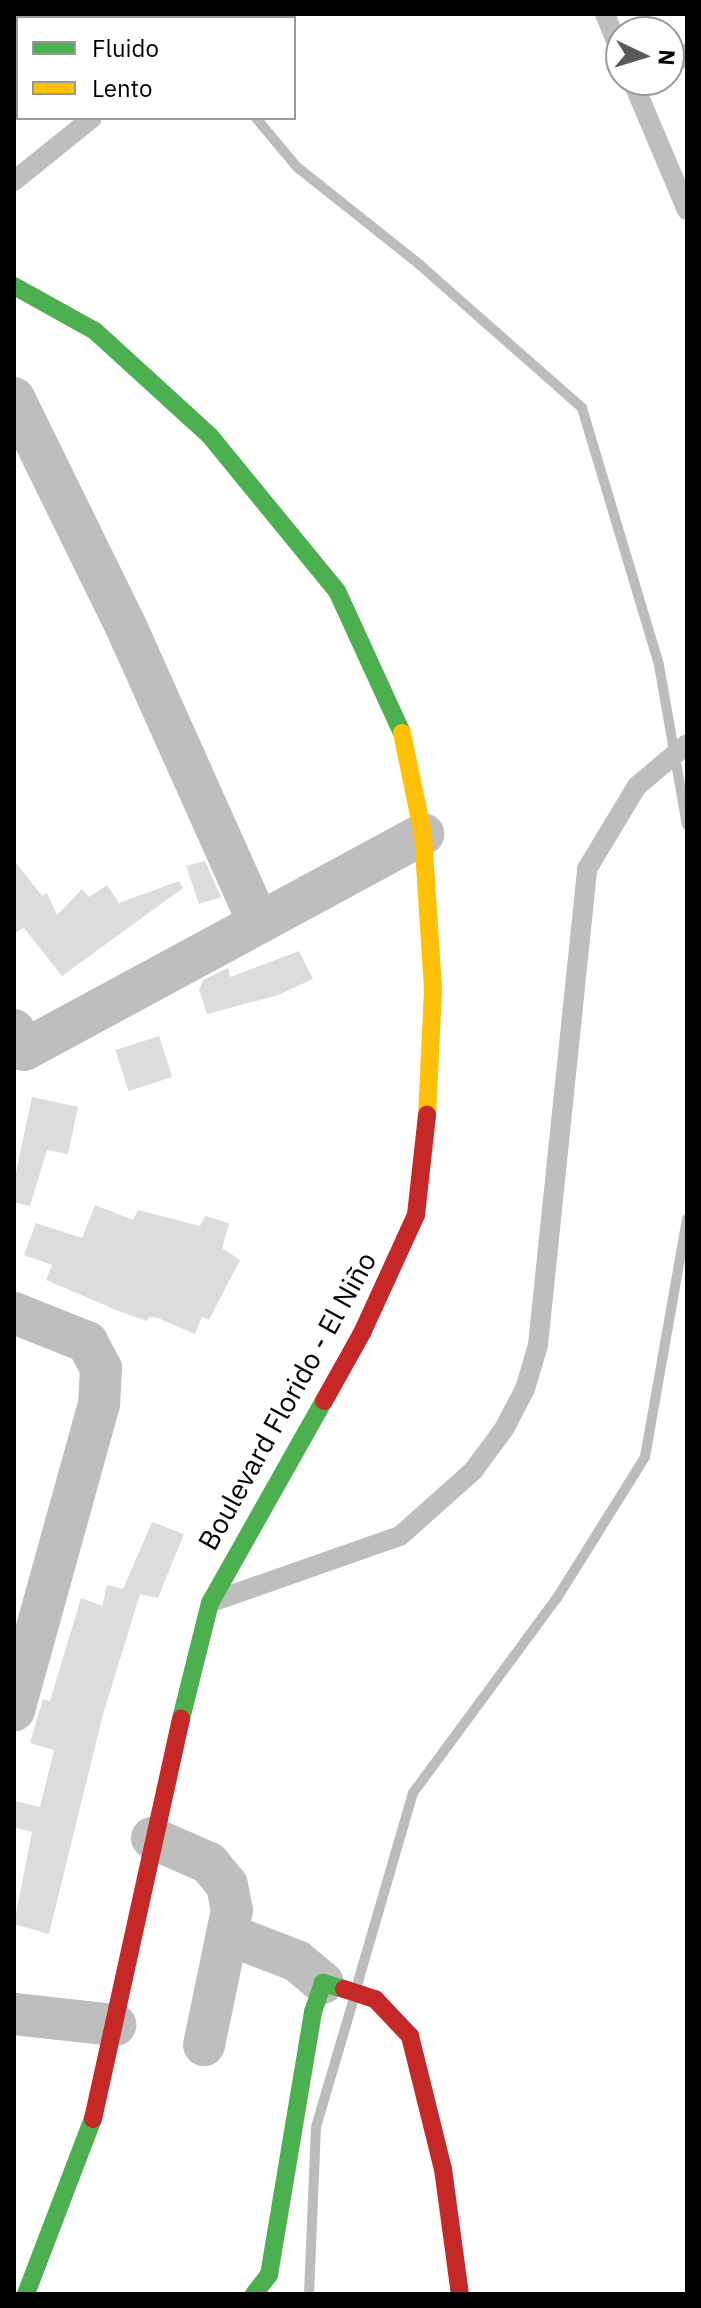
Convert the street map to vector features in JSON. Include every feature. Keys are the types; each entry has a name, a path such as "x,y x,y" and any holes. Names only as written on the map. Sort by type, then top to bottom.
{"main road":[{"name":"Boulevard Florido - El Niño","path":"14,286 95,331 210,436 337,591 401,726 423,834 433,990 428,1107 416,1215 362,1333 210,1603 152,1838 100,2101 80,2164 26,2294"},
{"path":"254,2294 269,2275 313,2012 323,1983 375,1999 410,2036 443,2169 460,2294"}],"street":[{"path":"14,398 128,631 257,919"},
{"path":"19,1040 423,834"},
{"path":"14,1313 87,1342 101,1368 99,1404 14,1710"},
{"path":"152,1838 209,1863 227,1885 232,1910 204,2045"},
{"path":"227,1934 297,1961 323,1983"},
{"path":"14,2014 115,2025"}],"lane":[{"path":"643,96 687,210"},
{"path":"14,181 90,120"},
{"path":"210,1603 400,1536 473,1471 525,1389 538,1345 587,869 637,786 687,744"}],"building":[{"path":"14,860 42,896 47,893 57,915 82,889 89,897 107,885 119,903 179,881 183,888 62,976 24,928 14,933"},
{"path":"205,861 221,897 199,904 186,866"},
{"path":"299,951 313,979 278,995 207,1014 199,990 203,980 228,968 230,977"},
{"path":"159,1036 172,1077 129,1091 115,1050"},
{"path":"32,1097 78,1107 68,1154 47,1150 30,1206 14,1202 14,1182"},
{"path":"95,1205 133,1220 138,1210 200,1226 205,1216 229,1223 222,1248 240,1260 209,1320 202,1317 195,1334 158,1318 149,1317 147,1321 121,1312 46,1280 52,1265 24,1255 36,1223 82,1238"},
{"path":"152,1522 184,1534 158,1598 140,1594 102,1718 49,1934 14,1924 32,1832 14,1827 14,1801 40,1807 54,1750 30,1743 43,1699 50,1701 81,1598 102,1606 107,1585 123,1589"}],"waterway":[{"path":"258,120 297,167 420,265 582,408 659,665 687,825"},
{"path":"358,1982 413,1793 557,1598 645,1457 687,1219"},
{"path":"309,2294 316,2127 353,2001"}],"traffic: fast":[{"path":"14,286 95,331 210,436 337,591 402,733"},
{"path":"181,1719 210,1603 324,1401"},
{"path":"254,2294 269,2275 313,2012 323,1983 344,1989"},
{"path":"26,2294 93,2119"}],"traffic: slow":[{"path":"402,733 423,834 433,990 427,1115"}],"traffic: jam":[{"path":"324,1401 362,1333 416,1215 427,1115"},
{"path":"93,2119 181,1719"},
{"path":"344,1989 375,1999 410,2036 443,2169 460,2294"}]}
